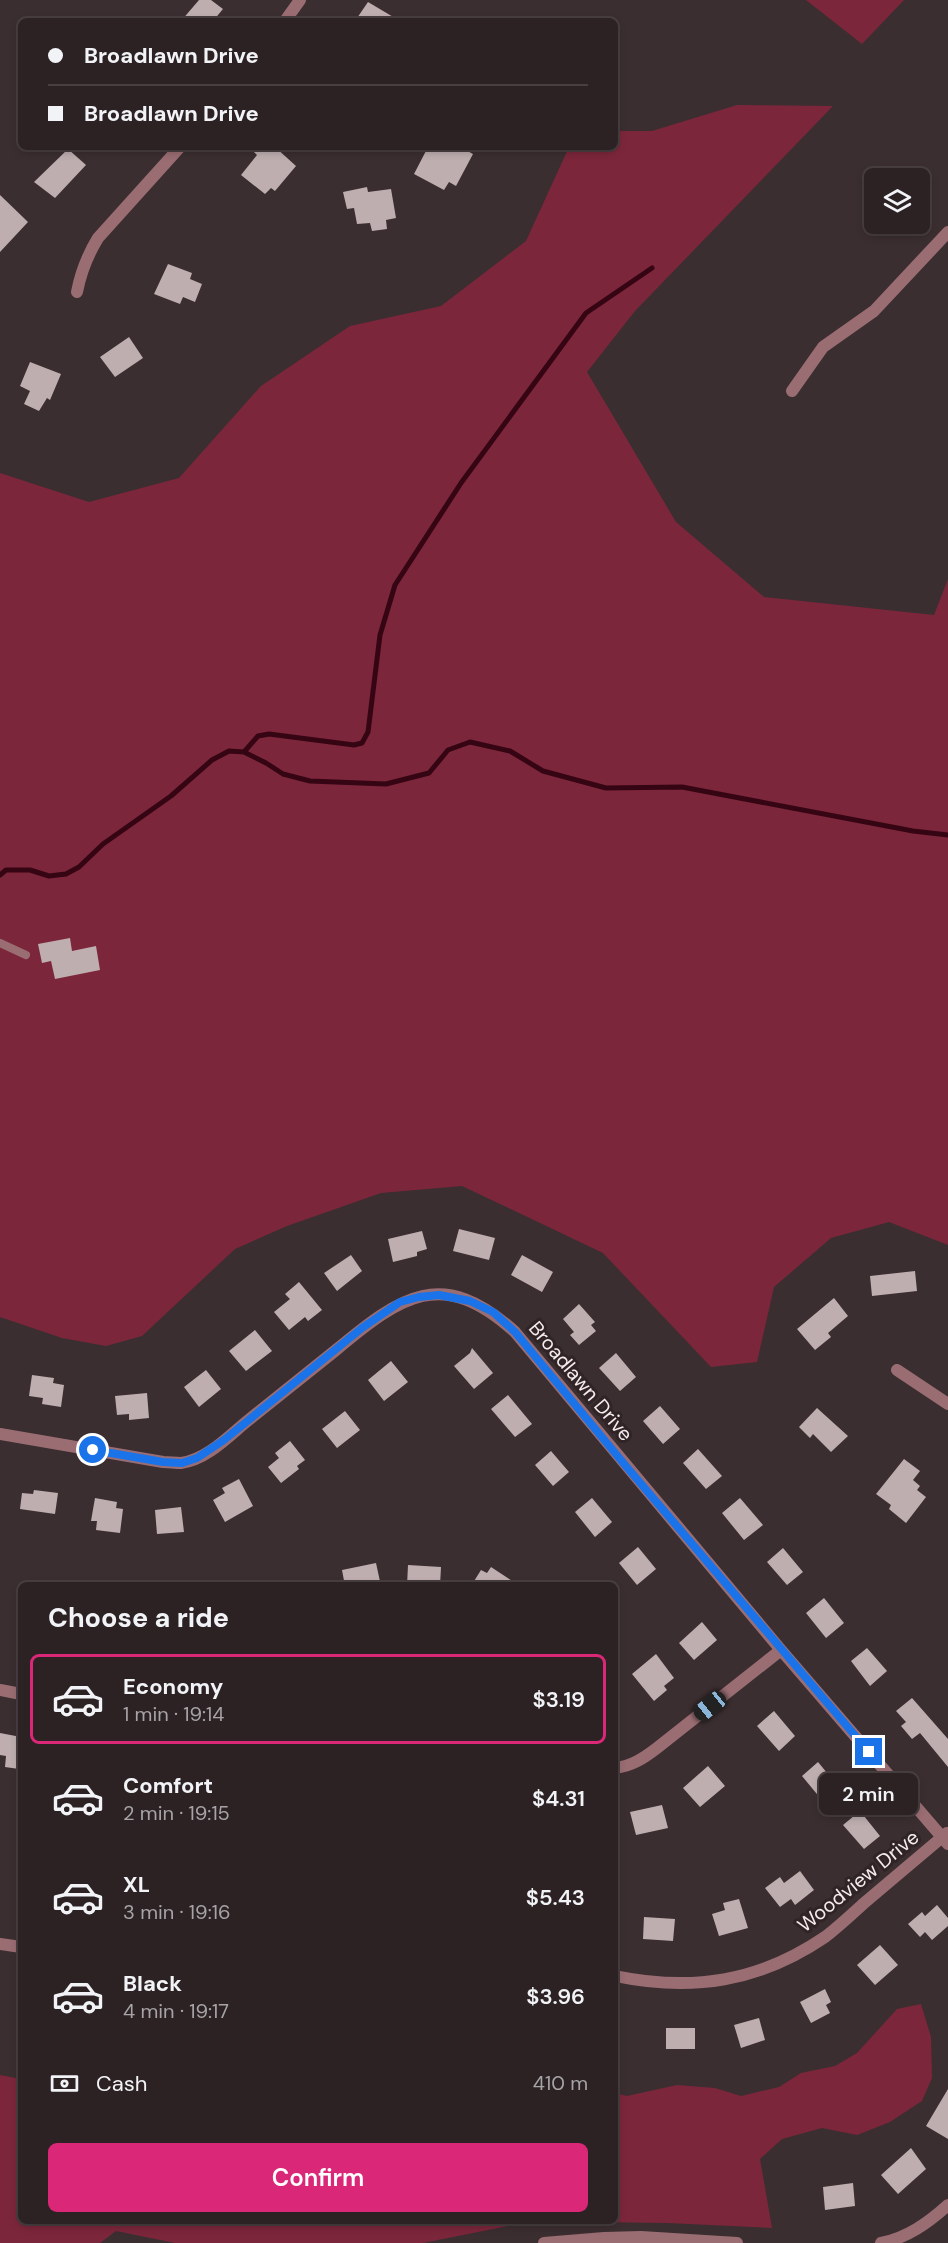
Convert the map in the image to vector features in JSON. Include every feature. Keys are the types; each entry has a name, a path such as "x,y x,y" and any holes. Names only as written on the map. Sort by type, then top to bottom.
{"street":[{"path":"287,18 300,0"},
{"path":"77,292 80,273 98,238 177,150"},
{"path":"792,391 823,347 874,311 948,232"},
{"name":"Broadlawn Drive","path":"0,1434 163,1462 182,1463 197,1458 224,1440 362,1328 400,1302 439,1295 470,1301 493,1312 515,1332 781,1650 946,1838"},
{"path":"897,1370 948,1404"},
{"path":"618,1768 642,1759 781,1650"},
{"path":"0,1690 18,1693"},
{"name":"Woodview Drive","path":"618,1977 645,1982 682,1984 713,1982 765,1967 796,1954 826,1936 946,1838"},
{"path":"0,1944 18,1947"},
{"path":"881,2243 906,2235 923,2226 948,2205"},
{"path":"544,2243 641,2237 737,2243"}],"lane":[{"path":"0,943 26,955"}],"shaded area":[{"path":"806,0 904,0 862,44"},
{"path":"737,105 833,106 635,311 587,372 676,522 764,597 934,615 948,579 948,1245 889,1222 831,1238 774,1287 757,1362 711,1367 603,1253 462,1186 381,1193 287,1226 235,1249 142,1336 106,1346 62,1338 0,1317 0,473 89,502 179,478 261,386 350,326 441,306 526,241 568,150 618,150 618,131 652,131"},
{"path":"921,2004 931,2037 932,2078 922,2101 890,2122 857,2135 822,2128 782,2139 760,2159 772,2228 618,2222 618,2094 627,2096 677,2085 715,2088 741,2096 779,2087 801,2073 835,2066 857,2053 897,2009"},
{"path":"0,2075 18,2078 18,2224 553,2224 508,2226 423,2243 175,2243 116,2231 100,2243 0,2243"}],"building":[{"path":"199,0 211,0 223,9 216,18 184,18"},
{"path":"368,2 395,18 357,18"},
{"path":"67,150 86,165 55,198 34,182"},
{"path":"252,150 278,150 296,166 275,191 271,188 265,194 241,175 257,155"},
{"path":"426,150 466,150 473,154 456,186 449,182 444,190 414,174"},
{"path":"367,187 368,192 391,189 396,218 386,220 387,229 372,231 370,223 357,224 354,208 347,209 343,192"},
{"path":"0,195 28,222 0,252"},
{"path":"168,264 192,273 190,279 202,284 195,302 183,297 180,304 154,294"},
{"path":"129,337 143,358 115,377 100,357"},
{"path":"30,362 61,374 50,400 47,398 39,411 24,404 30,391 20,386"},
{"path":"70,938 72,951 96,946 100,970 55,979 51,961 42,963 38,944"},
{"path":"459,1229 495,1238 489,1260 453,1251"},
{"path":"422,1231 427,1249 417,1252 417,1256 393,1262 388,1239"},
{"path":"351,1255 362,1271 337,1291 324,1273"},
{"path":"522,1255 553,1272 542,1292 511,1275"},
{"path":"915,1271 917,1291 872,1296 870,1276"},
{"path":"299,1282 322,1310 308,1321 305,1317 289,1330 274,1312 290,1299 285,1294"},
{"path":"834,1298 848,1316 828,1333 831,1337 815,1350 797,1329"},
{"path":"579,1304 595,1322 591,1325 596,1331 579,1345 570,1335 574,1332 563,1319"},
{"path":"255,1330 272,1351 246,1371 229,1351"},
{"path":"472,1348 493,1373 474,1389 454,1366 470,1353"},
{"path":"616,1353 636,1377 620,1391 599,1368"},
{"path":"391,1361 408,1382 384,1401 368,1380"},
{"path":"206,1370 221,1389 199,1407 184,1387"},
{"path":"32,1375 54,1378 53,1383 64,1385 61,1407 42,1404 43,1398 29,1396"},
{"path":"147,1393 149,1418 129,1420 129,1414 117,1415 115,1396"},
{"path":"508,1395 532,1424 515,1437 491,1409"},
{"path":"660,1406 680,1429 663,1444 643,1421"},
{"path":"817,1408 848,1436 831,1452 813,1434 810,1438 799,1427"},
{"path":"345,1411 360,1430 337,1448 322,1429"},
{"path":"290,1441 305,1460 297,1466 299,1469 281,1483 268,1467 279,1458 275,1453"},
{"path":"698,1449 722,1476 706,1489 683,1463"},
{"path":"551,1451 569,1472 553,1486 535,1465"},
{"path":"904,1459 920,1471 913,1480 920,1486 917,1490 926,1497 906,1523 889,1509 891,1505 876,1494"},
{"path":"239,1479 253,1506 225,1522 213,1500 225,1493 222,1488"},
{"path":"34,1490 58,1493 55,1514 20,1509 22,1493 33,1494"},
{"path":"95,1498 117,1502 116,1508 123,1509 120,1533 96,1530 97,1521 91,1521"},
{"path":"592,1498 612,1522 595,1537 575,1512"},
{"path":"740,1498 763,1525 744,1540 722,1513"},
{"path":"181,1507 184,1532 157,1534 155,1510"},
{"path":"638,1547 656,1569 637,1585 619,1563"},
{"path":"783,1548 803,1572 787,1585 767,1562"},
{"path":"376,1563 380,1582 344,1582 342,1570"},
{"path":"408,1565 441,1567 440,1582 407,1582"},
{"path":"491,1567 514,1582 474,1582 481,1570 487,1573"},
{"path":"824,1598 844,1623 826,1638 806,1613"},
{"path":"702,1622 717,1640 694,1660 679,1643"},
{"path":"867,1648 887,1671 870,1686 851,1661"},
{"path":"656,1654 674,1678 664,1686 667,1690 654,1701 632,1674"},
{"path":"912,1698 948,1739 948,1767 920,1733 912,1739 901,1726 906,1722 896,1711"},
{"path":"774,1711 795,1736 779,1751 757,1726"},
{"path":"0,1733 18,1736 18,1769 5,1767 6,1756 0,1755"},
{"path":"818,1762 837,1785 821,1799 802,1776"},
{"path":"708,1766 725,1786 700,1807 683,1788"},
{"path":"662,1805 668,1828 636,1835 630,1812"},
{"path":"860,1811 880,1836 864,1849 843,1825"},
{"path":"800,1871 814,1890 795,1905 791,1899 780,1907 765,1888 780,1877 784,1883"},
{"path":"739,1899 748,1928 719,1936 712,1914 725,1910 723,1903"},
{"path":"937,1905 948,1918 948,1926 932,1940 925,1932 920,1937 908,1924 922,1912 925,1916"},
{"path":"644,1917 675,1919 673,1941 643,1939"},
{"path":"880,1945 898,1965 875,1985 857,1965"},
{"path":"825,1989 831,2002 826,2005 830,2013 811,2023 800,2002"},
{"path":"759,2018 765,2040 741,2048 734,2025"},
{"path":"666,2028 695,2028 695,2049 666,2049"},
{"path":"948,2089 948,2139 926,2126"},
{"path":"911,2148 926,2169 898,2194 881,2175"},
{"path":"853,2183 855,2206 825,2210 823,2187"}],"waterway":[{"path":"244,752 258,736 269,734 354,745 362,743 368,732 380,635 395,585 461,483 586,313 652,268"},
{"path":"0,875 6,870 30,870 49,876 66,874 79,867 103,844 171,796 212,760 229,751 244,752 283,774 310,781 386,784 429,773 448,750 470,742 510,751 543,771 606,788 682,787 913,831 948,835"}],"route":[{"path":"93,1450 163,1462 182,1463 197,1458 224,1440 362,1328 400,1302 439,1295 470,1301 493,1312 515,1332 869,1752"}]}
